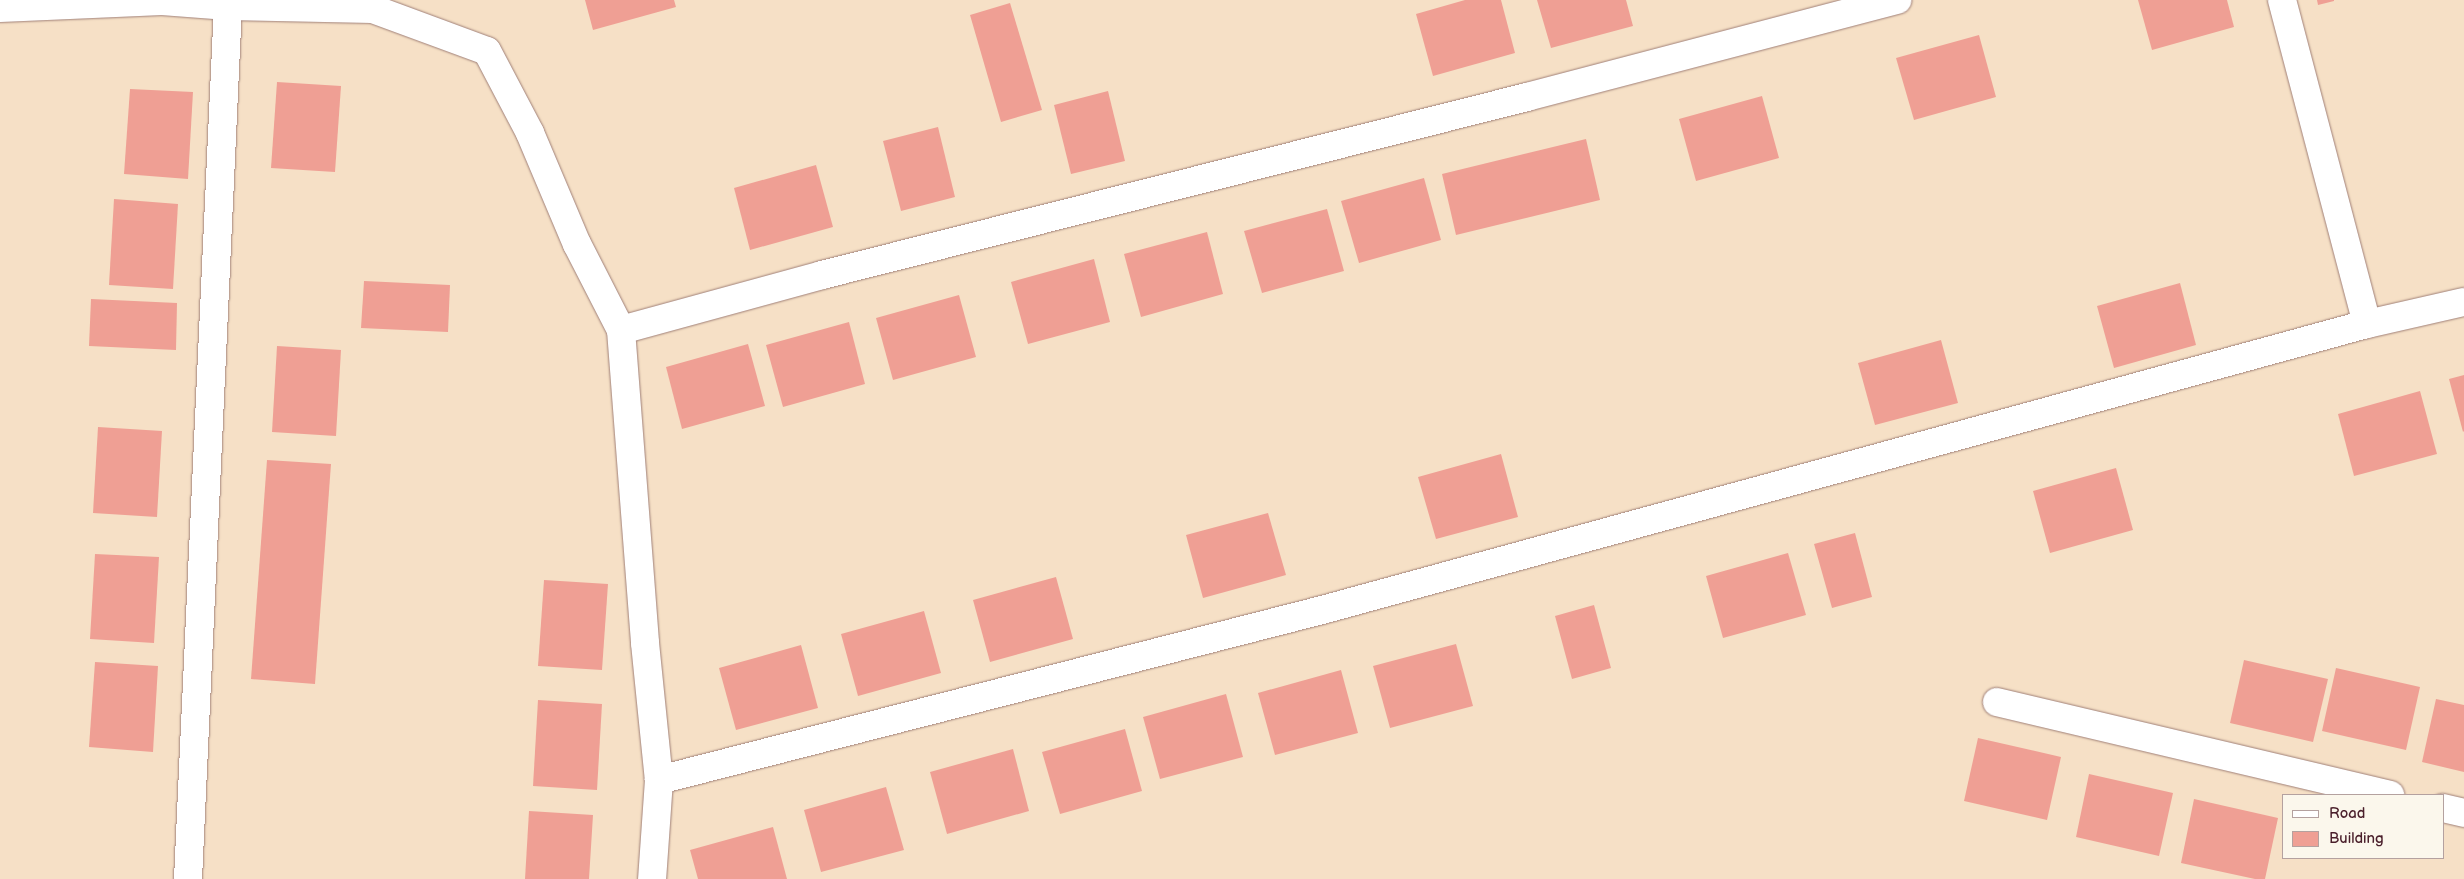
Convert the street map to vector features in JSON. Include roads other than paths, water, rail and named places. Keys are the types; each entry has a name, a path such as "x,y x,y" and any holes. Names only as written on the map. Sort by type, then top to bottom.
{"street":[{"path":"0,8 162,0 228,6 385,5 487,51 530,133 577,244 621,330 645,643 659,780 652,879"},
{"path":"621,330 822,275 1527,97 1898,0"},
{"path":"2282,0 2367,324"},
{"path":"188,879 228,6"},
{"path":"659,780 1322,610 2367,324 2464,302"},
{"path":"1997,702 2386,794"},
{"path":"2444,808 2464,813"}]}
